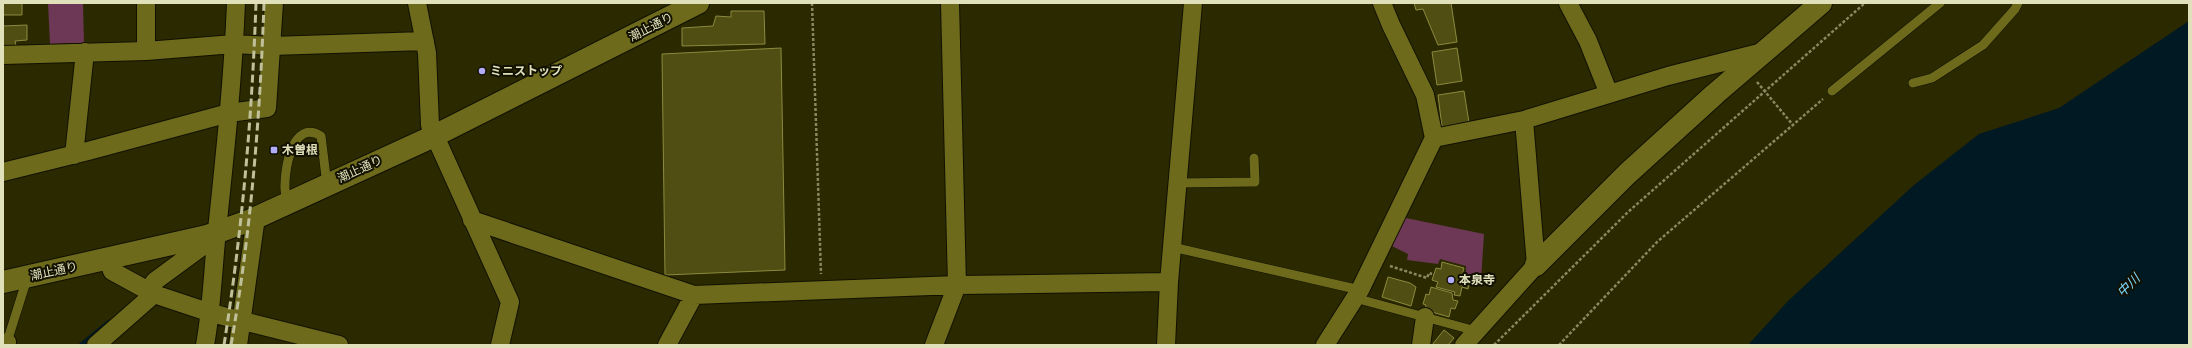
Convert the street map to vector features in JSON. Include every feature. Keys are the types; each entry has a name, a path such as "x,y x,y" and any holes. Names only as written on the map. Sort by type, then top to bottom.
{"street":[{"path":"146,3 146,51"},
{"path":"206,345 211,313 217,232 229,113 236,3"},
{"path":"3,172 74,155 229,113 267,108 274,3"},
{"path":"417,3 425,41 430,125 510,302 500,345"},
{"name":"潮止通り","path":"13,279 108,259 217,232 256,218 434,136 696,3"},
{"path":"934,345 957,285 950,3"},
{"path":"1166,345 1169,282 1192,3"},
{"path":"1325,345 1357,294 1374,262 1434,138 1425,95 1390,25 1382,3"},
{"path":"1568,3 1588,41 1609,94"},
{"path":"1464,345 1536,265 1627,174 1763,52 1821,3"},
{"path":"3,55 146,51 234,44 271,46 425,41"},
{"path":"74,155 86,52"},
{"path":"1434,138 1524,120 1688,71 1763,52"},
{"path":"1524,120 1536,265"},
{"path":"238,345 256,218"},
{"path":"472,220 694,295 957,285 1169,282"},
{"path":"96,345 151,293 155,281 200,248"},
{"path":"108,259 112,271 151,293 242,322 339,345"},
{"path":"667,345 694,295"},
{"path":"1421,345 1425,317"}],"lane":[{"path":"1832,91 1940,3"},
{"path":"1913,83 1932,78 1983,45 2015,9 2018,3"},
{"path":"288,202 285,190 290,152 300,136 306,132 315,132 321,136 327,185"},
{"path":"1177,184 1255,182 1254,158"},
{"path":"1172,247 1357,294 1425,317 1476,331"},
{"path":"7,344 25,285 13,279"}],"path":[{"path":"812,3 821,290"},
{"path":"1494,345 1628,212 1865,3"},
{"path":"1745,68 1793,125"},
{"path":"1559,345 1657,242 1832,91"},
{"path":"1374,262 1427,278 1429,273 1432,274"}],"shaded area":[{"path":"48,3 83,3 84,43 50,44"},
{"path":"1401,217 1484,234 1481,280 1466,273 1466,266 1440,259 1438,264 1407,260 1408,254 1388,244"}],"water":[{"name":"中川","path":"2189,21 2189,345 1748,345 1788,301 1914,185 1979,134 2059,108"}],"building":[{"path":"3,3 22,3 22,15 3,15"},
{"path":"1414,3 1451,3 1457,42 1438,45 1423,9 1416,10"},
{"path":"731,11 764,11 765,44 682,46 682,28 713,26 716,16 731,17"},
{"path":"27,25 27,40 15,41 16,46 3,46 3,26"},
{"path":"781,48 785,270 665,275 662,54"},
{"path":"1457,48 1462,81 1437,85 1432,52"},
{"path":"1464,91 1469,123 1442,127 1438,95"},
{"path":"1442,262 1464,268 1462,275 1471,277 1468,289 1462,287 1460,296 1454,295 1455,292 1436,287 1438,282 1432,280 1436,268 1441,269"},
{"path":"1388,277 1410,283 1416,287 1411,306 1382,297"},
{"path":"1431,287 1452,293 1453,300 1458,301 1455,309 1451,308 1449,317 1425,310 1426,305 1423,304 1426,294 1429,295"},
{"path":"1444,330 1454,338 1448,345 1432,345"}],"waterway":[{"path":"81,345 109,322"}],"railway":[{"path":"224,345 236,260 245,175 252,89 256,3"},
{"path":"231,345 244,260 254,174 264,3"}],"place":[{"name":"ミニストップ","path":"482,71"},
{"name":"木曽根","path":"274,150"},
{"name":"本泉寺","path":"1451,280"}]}
